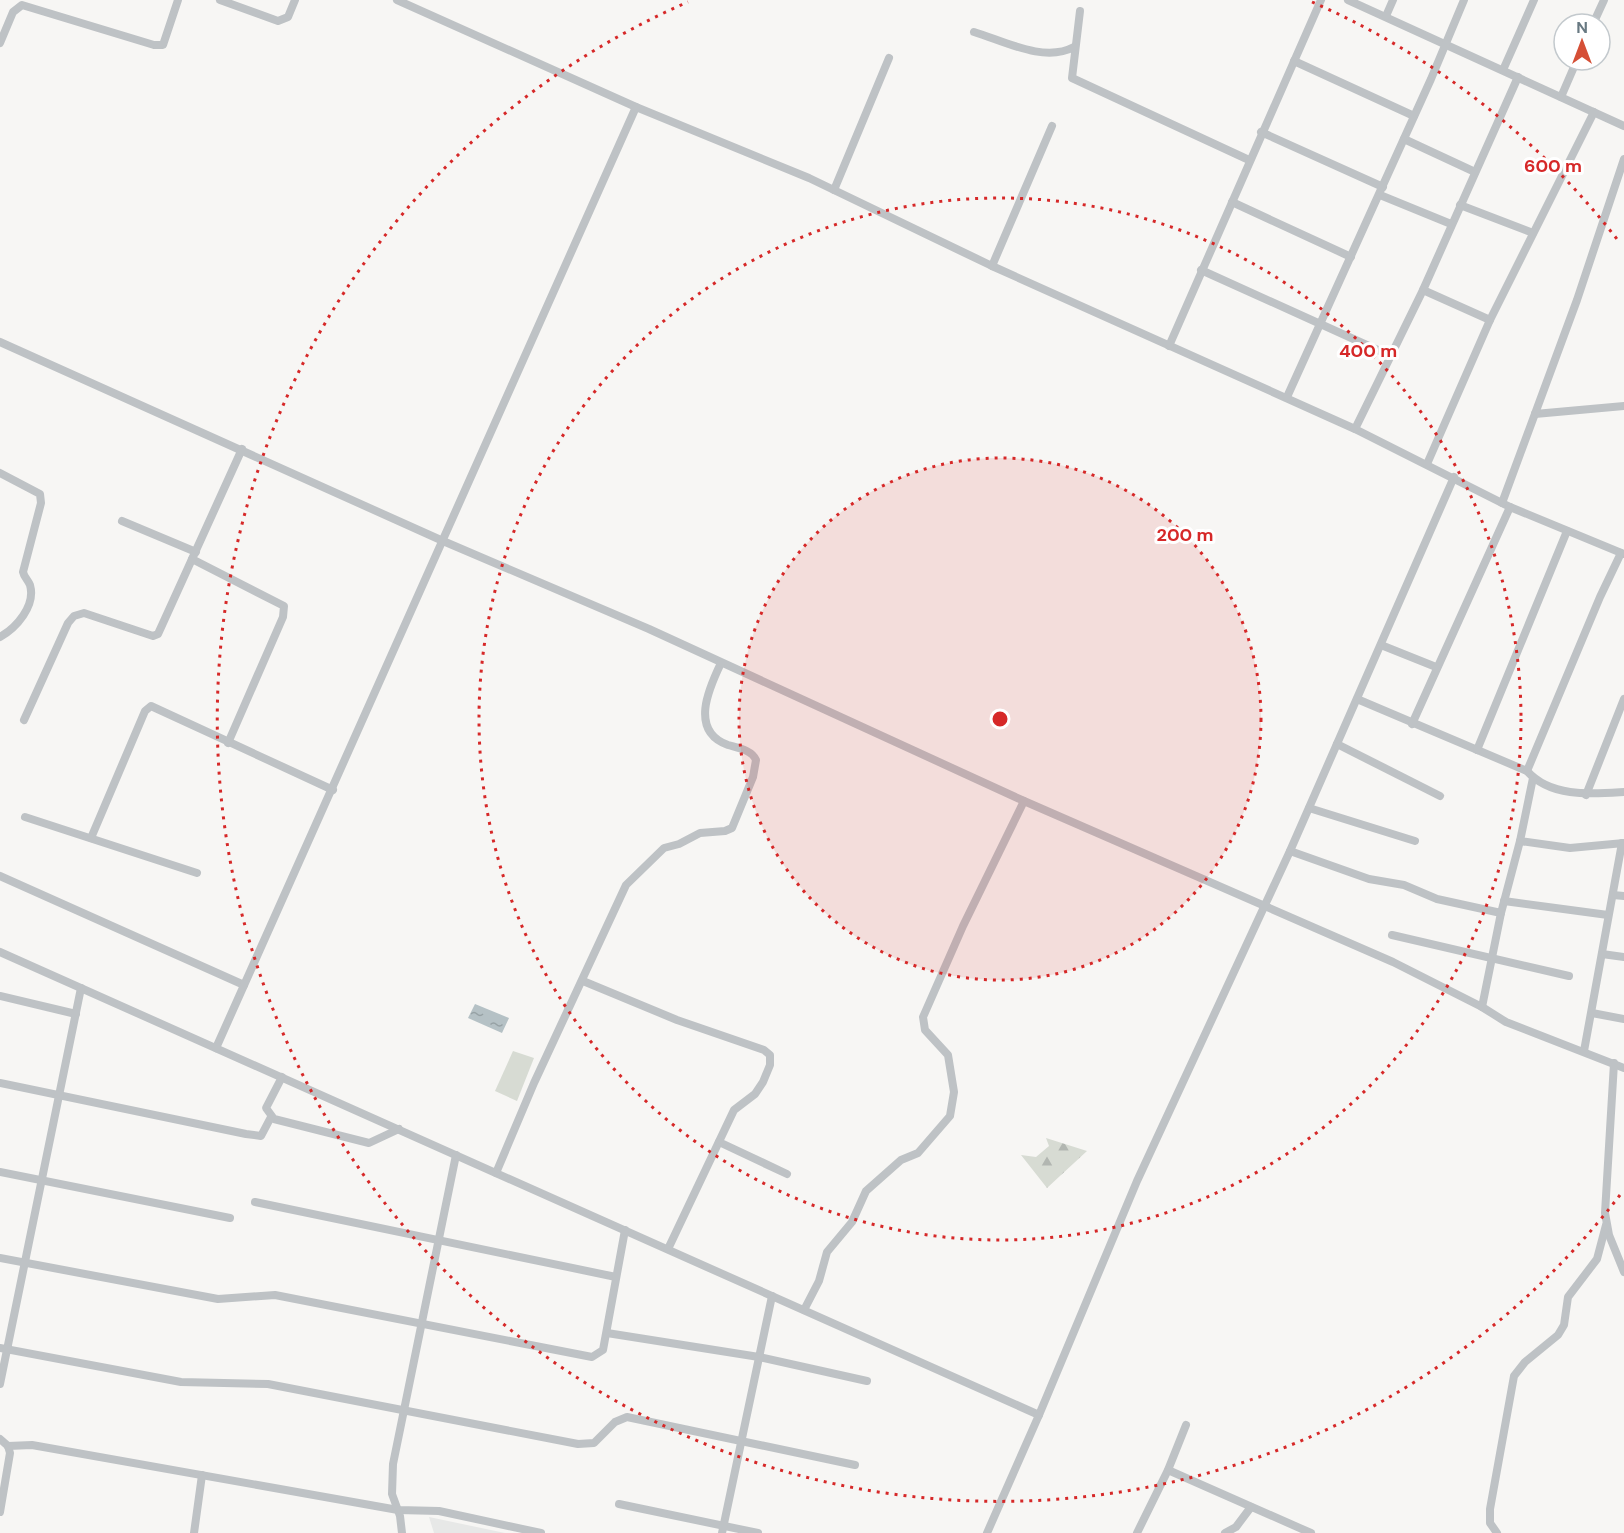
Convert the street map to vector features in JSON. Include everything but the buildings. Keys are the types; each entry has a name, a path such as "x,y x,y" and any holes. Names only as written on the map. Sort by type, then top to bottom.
{"street":[{"path":"0,43 13,12 22,5 154,45 163,45 178,0"},
{"path":"220,0 278,21 288,17 295,0"},
{"path":"398,0 636,107 834,190 992,266 1287,397 1454,477 1506,505 1623,553 1600,597 1527,771"},
{"path":"1169,346 1321,0"},
{"path":"1348,0 1624,126"},
{"path":"1386,16 1393,0"},
{"path":"1287,397 1381,191 1464,0"},
{"path":"1503,70 1534,0"},
{"path":"1080,12 1072,78 1249,160"},
{"path":"974,32 1042,52 1059,53 1074,47"},
{"path":"834,190 889,58"},
{"path":"1294,61 1414,116"},
{"path":"1561,97 1572,72"},
{"path":"1355,429 1423,290 1518,77"},
{"path":"216,1048 636,107"},
{"path":"1427,464 1490,320 1594,112"},
{"path":"992,266 1052,126"},
{"path":"1262,132 1451,224"},
{"path":"1404,139 1475,172"},
{"path":"1412,724 1506,505 1535,414 1577,300 1624,159"},
{"path":"1232,202 1351,257"},
{"path":"1460,205 1533,233"},
{"path":"1201,270 1391,356"},
{"path":"1423,290 1490,320"},
{"path":"0,342 721,663 1024,801 1393,962 1482,1007 1506,1022 1624,1068"},
{"path":"1535,414 1624,406"},
{"path":"24,720 68,623 74,616 84,613 153,636 161,630 242,449"},
{"path":"0,473 35,490 40,494 41,503 23,572 30,584 30,596 17,625 0,637"},
{"path":"987,1533 1137,1181 1290,851 1454,477"},
{"path":"122,521 194,555 280,601 284,606 283,617 228,743"},
{"path":"1477,750 1566,531"},
{"path":"1381,645 1436,667"},
{"path":"496,1173 534,1083 583,981 621,893 638,871 664,848 679,844 697,834 725,831 734,825 753,777 756,760 752,753 722,742 708,728 705,717 706,695 721,663"},
{"path":"1357,699 1527,771 1533,778 1560,791 1586,795 1624,792"},
{"path":"1586,795 1624,699"},
{"path":"91,838 148,707 151,706 333,790"},
{"path":"1337,744 1440,796"},
{"path":"1482,1007 1501,912 1520,841 1533,778"},
{"path":"804,1310 819,1281 827,1252 852,1222 867,1191 901,1160 918,1153 950,1116 954,1092 948,1055 944,1047 925,1030 923,1017 963,926 1024,801"},
{"path":"1309,807 1415,841"},
{"path":"25,817 196,873"},
{"path":"1520,841 1570,848 1623,843 1584,1051"},
{"path":"1290,851 1369,879 1404,885 1437,898 1501,912"},
{"path":"0,876 244,985"},
{"path":"1613,896 1624,897"},
{"path":"1504,901 1608,915"},
{"path":"1392,934 1569,976"},
{"path":"0,952 1039,1415"},
{"path":"1602,954 1624,957"},
{"path":"583,981 677,1020 767,1052 770,1065 763,1082 752,1098 736,1106 668,1249"},
{"path":"0,1384 3,1348 41,1182 81,988"},
{"path":"0,996 76,1014"},
{"path":"1592,1013 1624,1018"},
{"path":"1497,1533 1490,1523 1490,1509 1514,1376 1525,1362 1558,1335 1564,1325 1567,1299 1597,1259 1606,1225 1605,1203 1614,1063"},
{"path":"282,1077 266,1108 271,1117 300,1128 369,1143 399,1129"},
{"path":"0,1083 261,1136 271,1117"},
{"path":"719,1142 787,1174"},
{"path":"402,1533 398,1510 392,1494 393,1464 441,1240 456,1155"},
{"path":"0,1172 230,1218"},
{"path":"255,1202 616,1277"},
{"path":"1606,1225 1624,1272"},
{"path":"0,1258 218,1299 275,1294 592,1356 602,1353 625,1230"},
{"path":"723,1529 772,1296"},
{"path":"606,1333 759,1357 867,1381"},
{"path":"3,1348 181,1382 268,1384 578,1444 594,1443 615,1422 627,1417 855,1465"},
{"path":"1137,1533 1168,1470 1186,1425"},
{"path":"0,1439 8,1446 10,1453 0,1512"},
{"path":"8,1446 32,1445 398,1510 439,1511 542,1533"},
{"path":"1168,1470 1311,1533"},
{"path":"194,1533 202,1475"},
{"path":"619,1504 723,1529 758,1533"},
{"path":"1225,1533 1236,1527 1251,1506"}],"shaded area":[{"path":"429,1517 505,1533 434,1533"}],"green space":[{"path":"513,1051 534,1058 517,1101 495,1091"},
{"path":"1046,1138 1087,1151 1047,1188 1021,1155 1036,1157 1049,1146"}],"water":[{"path":"475,1004 509,1018 502,1033 468,1018"}]}
